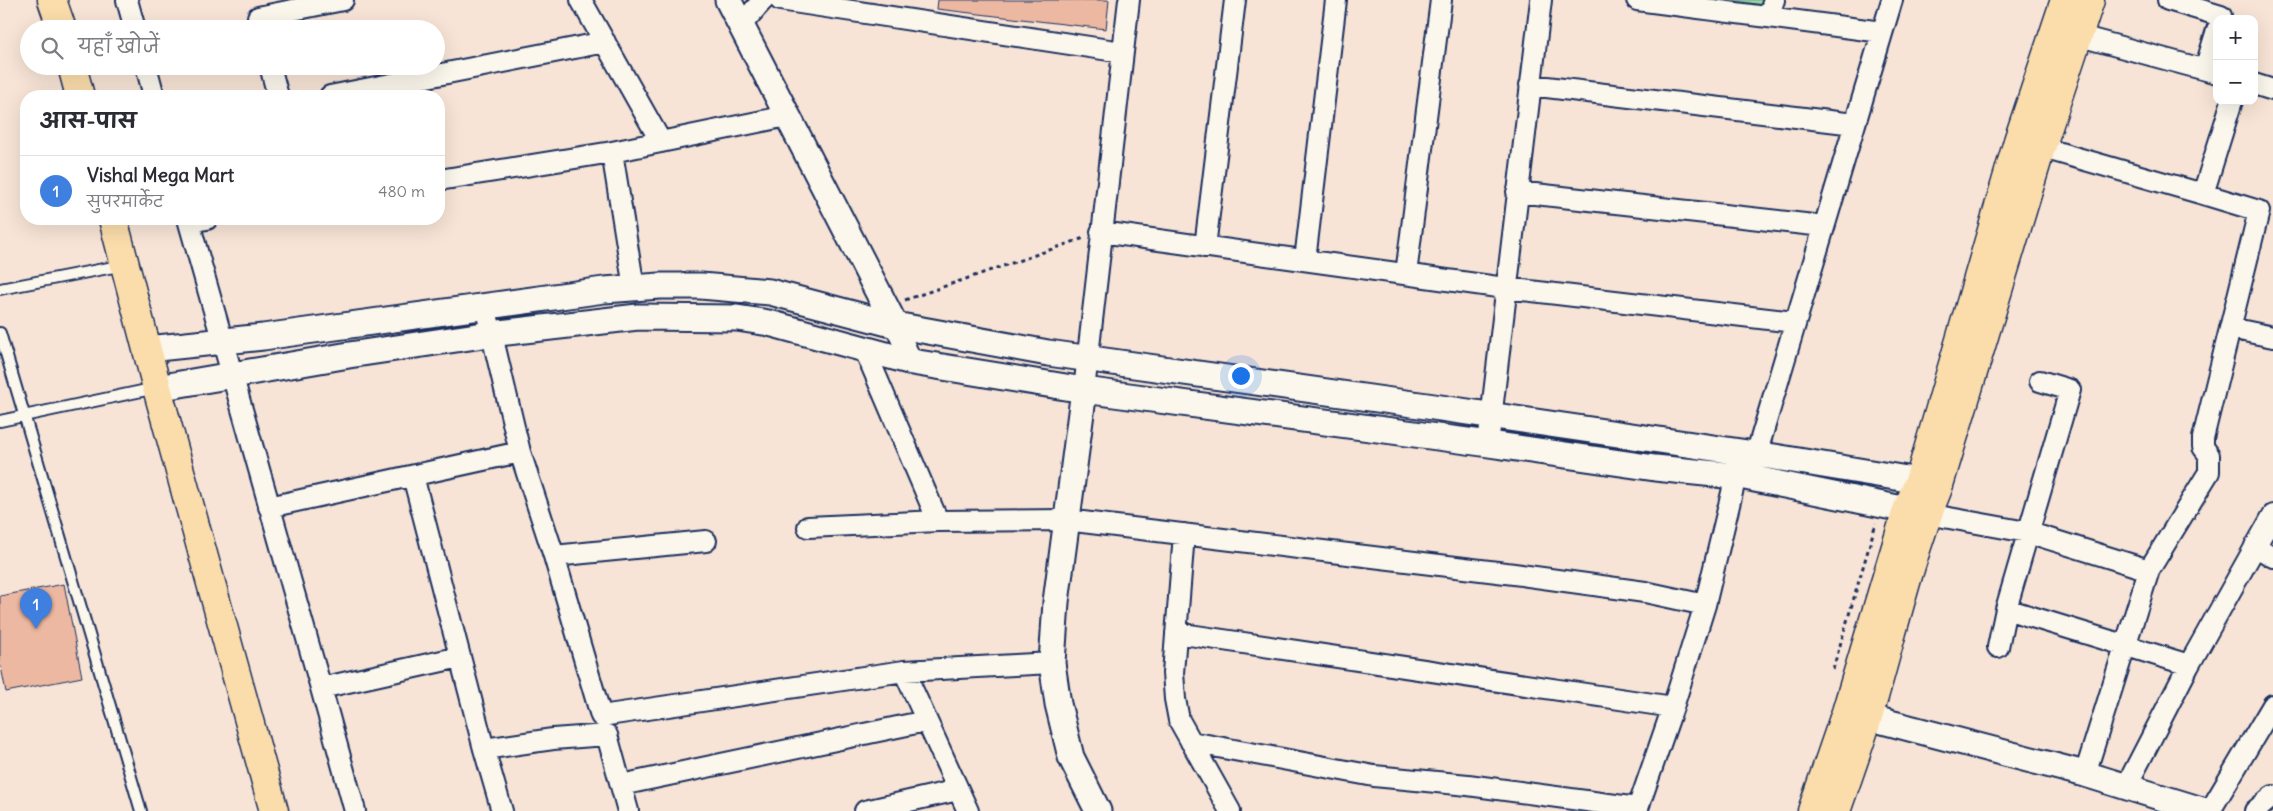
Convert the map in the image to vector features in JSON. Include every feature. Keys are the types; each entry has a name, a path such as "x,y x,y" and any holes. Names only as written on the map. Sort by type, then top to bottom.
{"main road":[{"path":"52,0 59,20"},
{"path":"2065,0 2067,32"},
{"path":"1836,811 1905,510 1928,485 2029,144 2067,32 2090,0"},
{"path":"74,75 78,90"},
{"path":"115,225 157,388 274,811"},
{"path":"1812,811 1857,714"}],"street":[{"path":"127,0 133,20"},
{"path":"257,15 343,0"},
{"path":"581,0 661,142"},
{"path":"728,0 912,362"},
{"path":"741,25 764,0"},
{"path":"780,0 1122,52"},
{"path":"1098,811 1071,757 1058,704 1052,663 1056,602 1088,359 1129,0"},
{"path":"1205,247 1235,0"},
{"path":"1305,260 1336,0"},
{"path":"1406,274 1441,0"},
{"path":"1488,444 1540,0"},
{"path":"1637,0 1771,8 1882,32"},
{"path":"1756,455 1794,322 1892,0"},
{"path":"2168,0 2218,15"},
{"path":"2067,32 2211,71"},
{"path":"445,73 605,42"},
{"path":"148,75 152,90"},
{"path":"272,75 276,90"},
{"path":"361,90 437,75"},
{"path":"1530,85 1854,124"},
{"path":"2258,85 2273,90"},
{"path":"2203,194 2231,105"},
{"path":"445,179 612,152 787,116"},
{"path":"2029,144 2266,213 2230,328 2203,438 2203,447 2209,455 2209,472 2149,570 2124,644 2085,774"},
{"path":"612,152 634,288"},
{"path":"1517,192 1823,226"},
{"path":"196,225 222,342 355,811"},
{"path":"1101,232 1505,288 1794,322"},
{"path":"148,349 222,342 484,306 634,288 701,286 770,292 1088,359 1756,455 1928,485"},
{"path":"484,306 520,452 554,556 628,811"},
{"path":"157,388 231,374 490,334 638,317 737,318 769,323 912,362 1084,390 1655,468 1736,476 2027,532 2149,570"},
{"path":"2230,328 2273,337"},
{"path":"864,348 938,521"},
{"path":"1998,647 2006,609 2027,532 2070,390 2040,381"},
{"path":"269,507 520,452"},
{"path":"413,476 502,811"},
{"path":"1191,742 1374,776 1468,785 1637,810 1673,707 1705,605 1736,476"},
{"path":"2126,787 2189,665 2273,515"},
{"path":"808,527 938,521 1066,520 1514,574 1645,592 1705,605"},
{"path":"1184,534 1173,673 1175,699 1179,720 1230,811"},
{"path":"554,556 706,541"},
{"path":"2254,546 2273,557"},
{"path":"2006,609 2189,665"},
{"path":"1176,633 1673,707"},
{"path":"321,688 460,657"},
{"path":"484,749 553,739 604,726 904,671 1052,663"},
{"path":"904,671 968,811"},
{"path":"2210,811 2273,705"},
{"path":"1857,714 2085,774 2205,811"},
{"path":"621,785 926,721"},
{"path":"865,811 958,790"},
{"path":"2255,811 2273,796"}],"lane":[{"path":"0,288 125,264"},
{"path":"0,333 141,811"},
{"path":"0,421 157,388"}],"path":[{"path":"890,316 1101,232"},
{"path":"1832,669 1905,510"}],"green space":[{"path":"1706,0 1763,0 1761,7"}],"building":[{"path":"938,0 1109,0 1106,29 937,9"},
{"path":"64,584 82,677 6,692 0,662 0,596"}],"place":[{"name":"Vishal Mega Mart","path":"36,629"}]}
